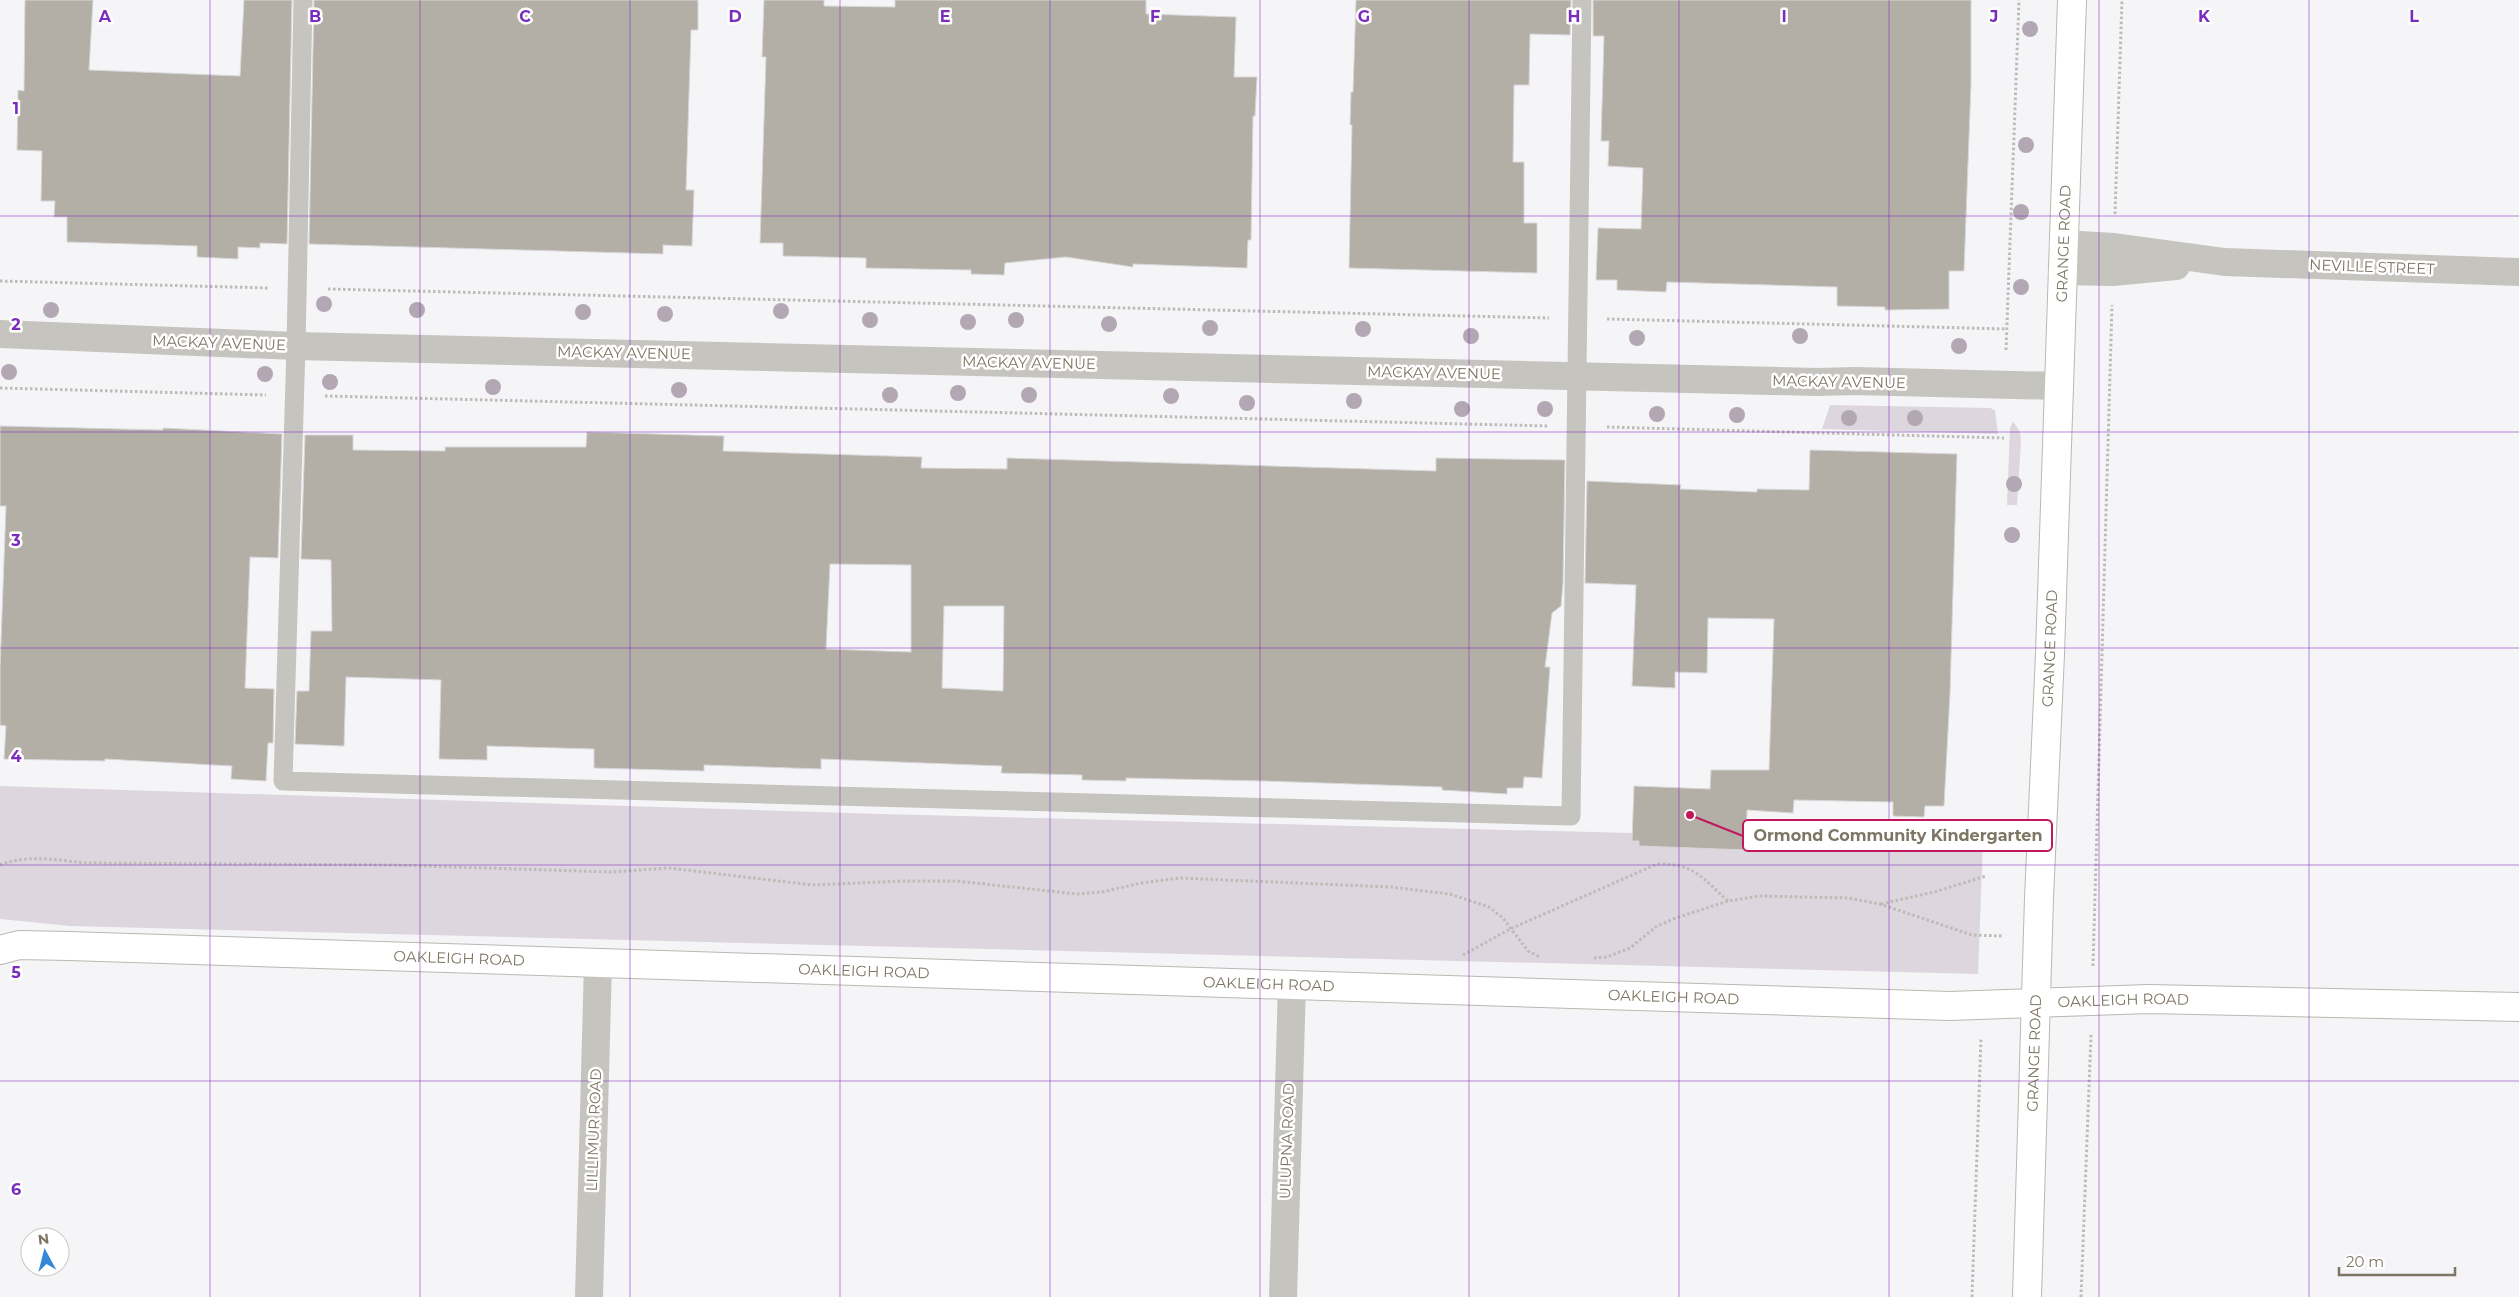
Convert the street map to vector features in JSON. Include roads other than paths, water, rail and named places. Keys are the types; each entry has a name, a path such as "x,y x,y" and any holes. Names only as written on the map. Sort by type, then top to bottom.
{"street":[{"name":"GRANGE ROAD","path":"2027,1297 2072,0"},
{"name":"NEVILLE STREET","path":"2063,244 2113,260"},
{"name":"NEVILLE STREET","path":"2062,272 2113,260 2519,272"},
{"name":"MACKAY AVENUE","path":"0,334 296,346 2058,386"},
{"name":"OAKLEIGH ROAD","path":"6,944 1950,1006 2149,999 2519,1007"},
{"name":"LILLIMUR ROAD","path":"589,1297 598,963"},
{"name":"ULUPNA ROAD","path":"1283,1297 1292,984"}],"lane":[{"path":"303,0 296,346 283,781 1571,816 1582,0"}],"place":[{"name":"Ormond Community Kindergarten","path":"1690,815"}]}
